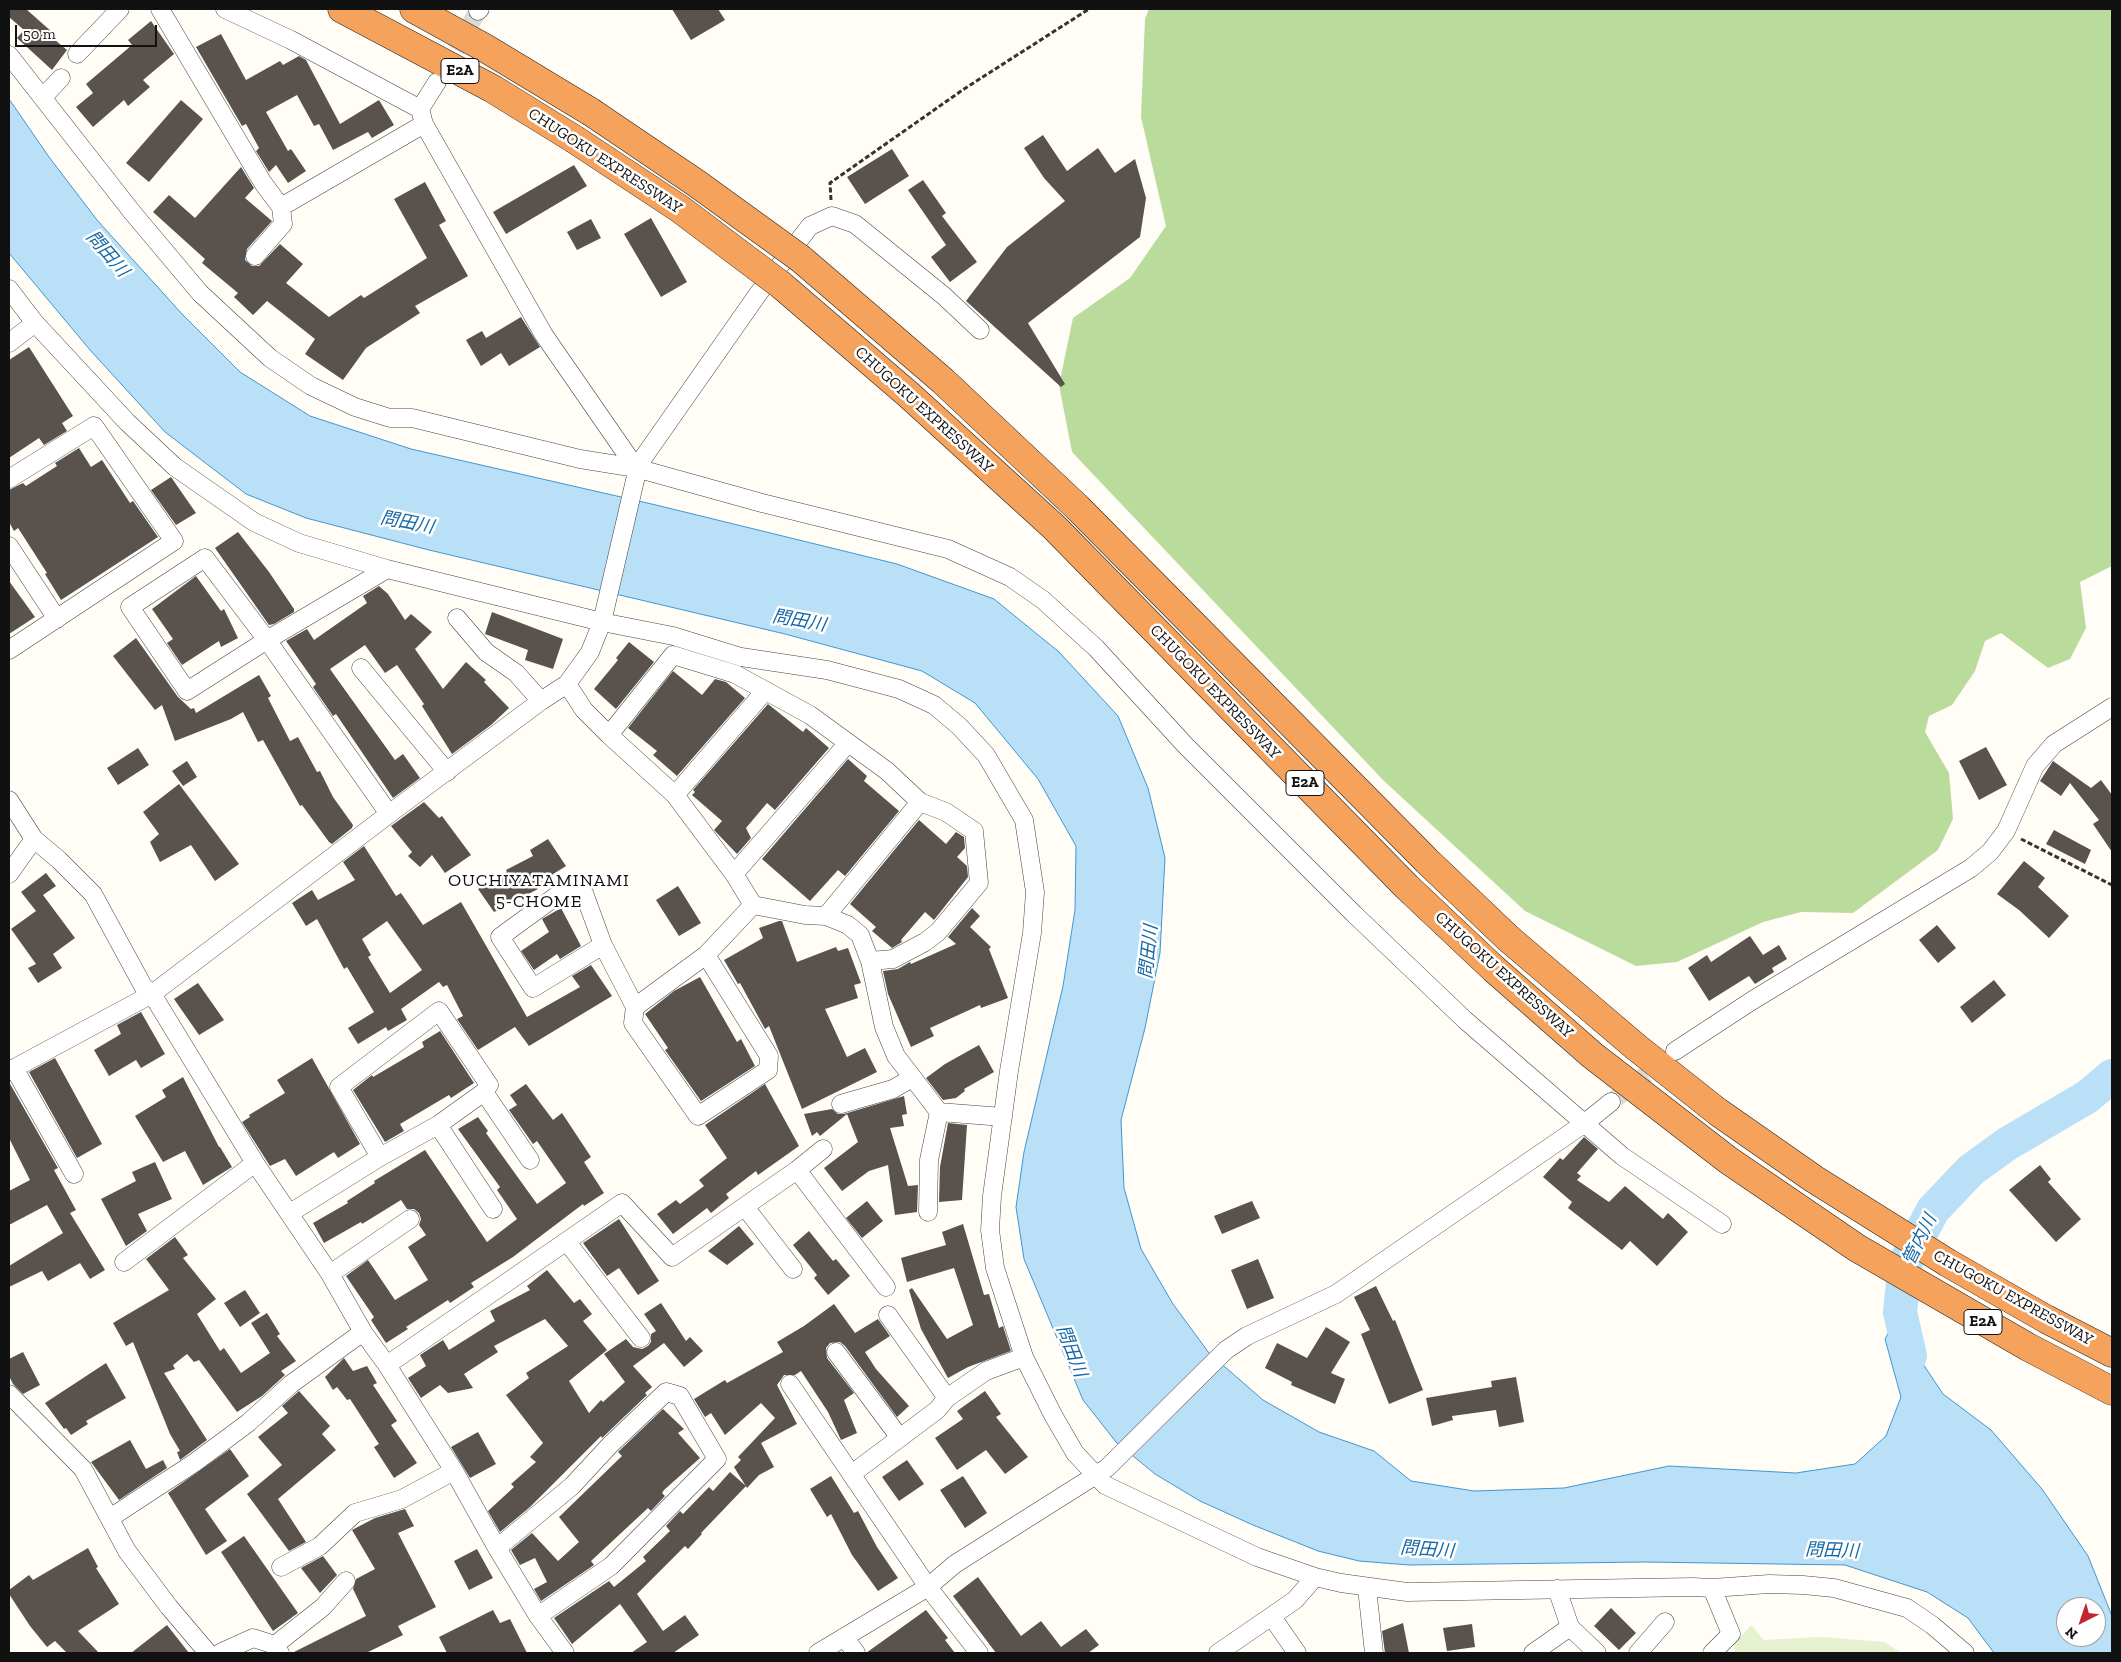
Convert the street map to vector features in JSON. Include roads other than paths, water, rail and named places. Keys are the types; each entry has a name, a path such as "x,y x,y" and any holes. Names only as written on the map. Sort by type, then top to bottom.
{"highway":[{"name":"CHUGOKU EXPRESSWAY","path":"342,9 494,89 574,139 680,209 781,285 909,395 1054,527 1400,880 1494,969 1592,1055 1644,1097 1728,1160 1857,1248 2028,1347 2112,1391"},
{"name":"CHUGOKU EXPRESSWAY","path":"414,9 485,48 591,112 801,259 942,380 1078,508 1427,861 1509,939 1636,1047 1718,1112 1814,1179 1878,1219 2029,1310 2112,1353"}],"street":[{"path":"77,54 120,9"},
{"path":"160,9 264,183 281,208 283,224 255,256"},
{"path":"225,9 291,40 422,116 544,335 636,472"},
{"path":"9,55 132,212 200,293 270,358 311,386 355,408 390,418 412,418 948,549 1010,577 1043,600 1096,648 1186,746 1360,921 1465,1020 1622,1156 1722,1224"},
{"path":"43,97 61,78"},
{"path":"281,208 422,116 437,82"},
{"path":"74,1174 12,1070 152,994 389,814 541,701 568,684 590,652 603,618 636,472 758,294 810,226 832,216 855,224 944,296 980,330"},
{"path":"9,289 35,323 127,422 175,467 254,522 299,543 387,569 603,618 673,636 741,657 826,670 899,689 934,706 959,726 986,755 1024,820 1035,892 1032,932 992,1196 990,1230 995,1268 1024,1357 1075,1453 1100,1471 1105,1485 1250,1553 1315,1577 1367,1588 1407,1592 1803,1585 1843,1591 1907,1608 1932,1625 1965,1653"},
{"path":"9,343 35,323"},
{"path":"9,479 94,426 174,541 9,650"},
{"path":"9,546 57,619"},
{"path":"387,569 267,640 187,691 130,607 205,558 267,640 389,814"},
{"path":"457,618 486,652 516,673 541,701"},
{"path":"609,735 673,656 735,674 810,715 887,771 920,802 946,812 974,831 979,883 938,932 925,942 894,960 870,961"},
{"path":"361,668 447,772"},
{"path":"568,684 584,710 675,795 734,874 753,905 804,915 826,916 848,925 860,935 870,961 884,1027 896,1056 939,1112 929,1160 928,1212"},
{"path":"675,795 765,691"},
{"path":"1675,1052 1753,1000 1971,868 1990,852 2006,831 2035,766 2054,744 2112,707"},
{"path":"734,874 848,743"},
{"path":"9,800 34,839 59,860 93,894 143,986 152,994 255,1163 330,1274 363,1332 388,1365 454,1471 538,1616 565,1653"},
{"path":"826,916 920,802"},
{"path":"9,874 34,839"},
{"path":"603,945 533,988 500,937 559,894 584,893 603,945 635,1007 633,1023 698,1116 768,1070 769,1056 706,955"},
{"path":"635,1007 706,955 753,905"},
{"path":"290,1213 380,1157 438,1125 484,1092 489,1085 440,1012 339,1087 380,1157"},
{"path":"841,1104 893,1089 912,1078"},
{"path":"484,1092 530,1160"},
{"path":"818,1653 928,1587 955,1564 1100,1471 1226,1350 1247,1336 1336,1294 1585,1123 1611,1102"},
{"path":"939,1112 1003,1117"},
{"path":"438,1125 493,1209"},
{"path":"388,1365 622,1203 672,1257 798,1170 823,1149"},
{"path":"124,1262 255,1163"},
{"path":"798,1170 886,1287"},
{"path":"744,1207 794,1269"},
{"path":"330,1274 410,1219"},
{"path":"566,1242 641,1338"},
{"path":"888,1315 946,1398"},
{"path":"110,1518 155,1490 217,1446 248,1423 291,1384 363,1332"},
{"path":"836,1352 900,1438"},
{"path":"853,1473 937,1410 946,1398 986,1371 1024,1357"},
{"path":"790,1384 853,1473 928,1587 979,1653"},
{"path":"497,1548 572,1486 610,1445 666,1392 680,1396 717,1459 611,1566 538,1616"},
{"path":"9,1394 83,1469 127,1551 169,1607 208,1653"},
{"path":"280,1567 320,1546 355,1513 402,1498 454,1471"},
{"path":"1222,1652 1295,1600 1315,1577"},
{"path":"220,1653 253,1638 277,1649 323,1607 346,1581"},
{"path":"1367,1588 1374,1653"},
{"path":"1557,1588 1570,1627 1597,1653"},
{"path":"1712,1588 1731,1634 1712,1653"},
{"path":"1272,1617 1296,1653"},
{"path":"1638,1653 1665,1622"},
{"path":"1533,1653 1570,1627"},
{"path":"844,1637 856,1653"}],"water":[{"name":"問田川","path":"9,99 49,157 97,220 182,314 240,372 310,416 411,449 656,505 897,564 994,599 1059,652 1118,716 1148,788 1165,858 1160,953 1145,1028 1121,1120 1124,1188 1141,1249 1173,1304 1209,1353 1263,1400 1319,1432 1374,1451 1411,1481 1474,1491 1564,1488 1669,1466 1796,1473 1855,1464 1886,1436 1901,1397 1885,1339 1900,1312 1917,1355 1943,1394 1991,1430 2042,1489 2088,1556 2104,1597 2056,1597 2056,1647 2106,1647 2106,1601 2112,1616 2112,1653 1994,1653 1968,1618 1927,1592 1845,1565 1645,1562 1409,1565 1359,1561 1318,1551 1253,1525 1200,1501 1155,1474 1116,1442 1083,1400 1024,1259 1016,1207 1024,1152 1063,986 1075,910 1076,846 1038,779 975,703 922,671 785,634 429,550 306,518 246,494 165,432 90,350 9,253"}],"waterway":[{"name":"管内川","path":"1910,1356 1900,1312 1905,1263 1933,1210 1971,1170 2007,1144 2087,1097 2112,1076"}],"tunnel":[{"path":"442,73 478,11"},
{"path":"1611,1102 1665,1060"}],"district":[{"name":"OUCHIYATAMINAMI 5-CHOME","path":"539,891"}]}
